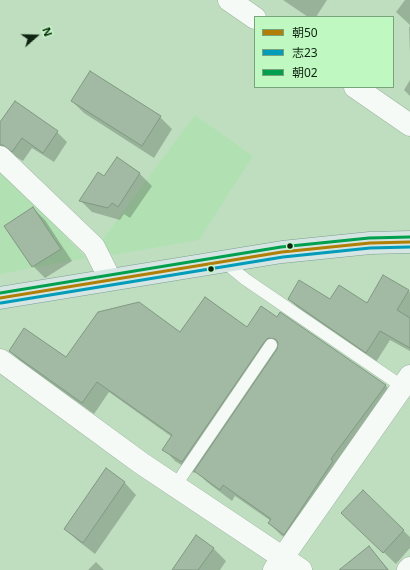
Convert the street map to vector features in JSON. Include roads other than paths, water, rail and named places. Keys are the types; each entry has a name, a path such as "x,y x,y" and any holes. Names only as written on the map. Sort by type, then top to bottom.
{"main road":[{"path":"0,298 222,260 329,247 410,242"}],"street":[{"path":"229,0 254,17"},
{"path":"356,88 410,125"},
{"path":"0,157 94,247 110,279"},
{"path":"0,360 141,463 175,486 278,564 301,570"},
{"path":"278,564 406,382"}],"lane":[{"path":"222,260 246,279 406,382"},
{"path":"175,486 271,345"}]}
